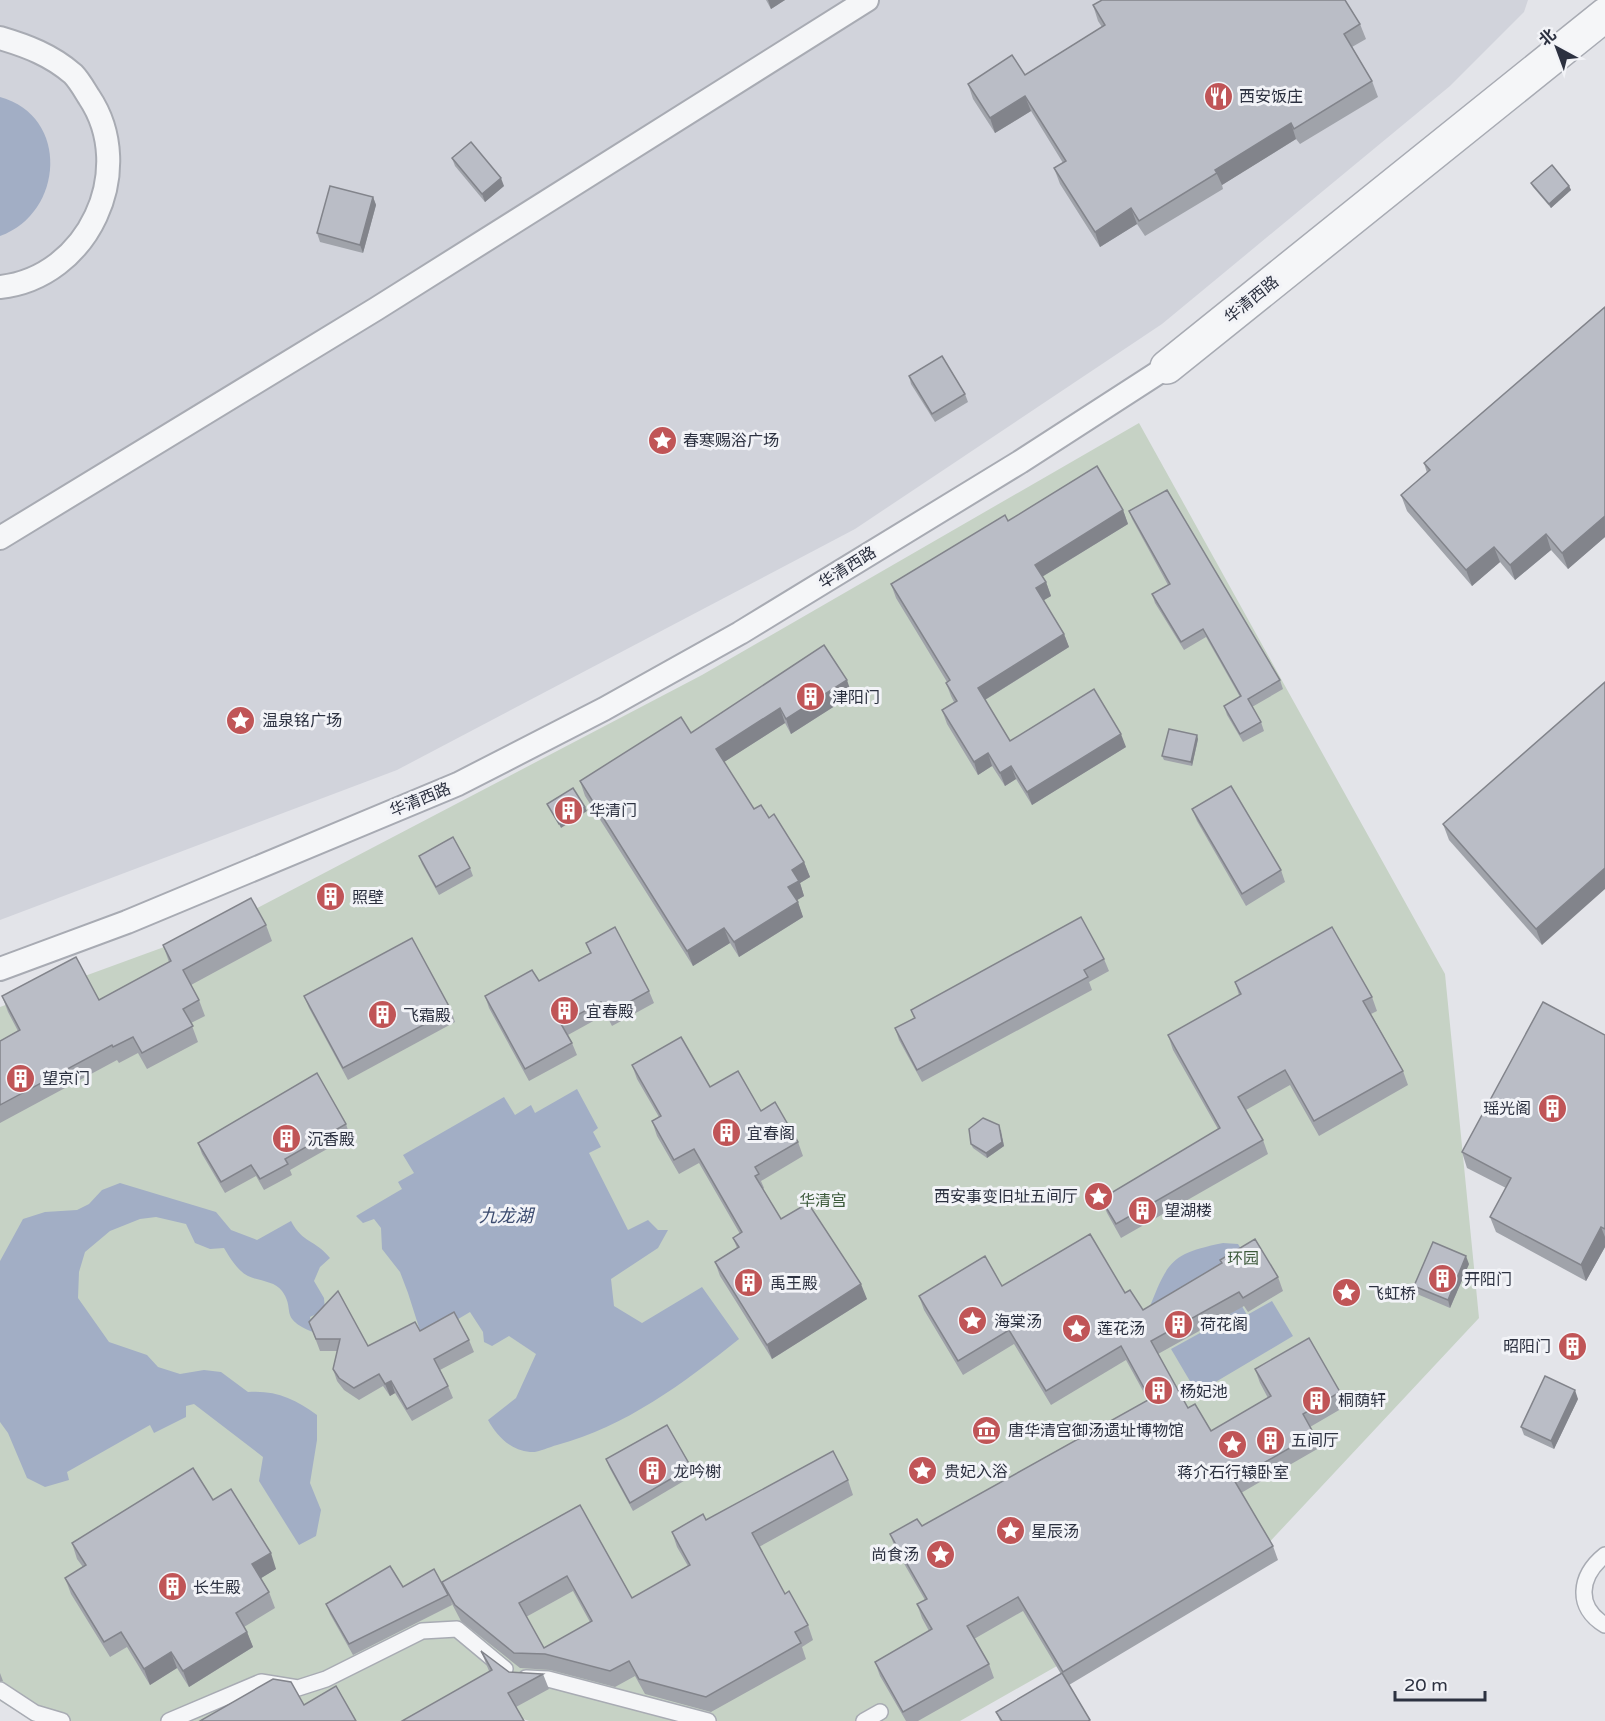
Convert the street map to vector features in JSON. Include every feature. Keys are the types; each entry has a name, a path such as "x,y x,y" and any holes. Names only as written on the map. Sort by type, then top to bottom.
{"street":[{"path":"0,538 376,309 867,0"},
{"name":"华清西路","path":"0,969 127,922 458,784 604,709 740,633 1020,462 1167,367 1605,15"},
{"path":"0,38 39,50 74,75 99,112 109,154 105,197 86,237 55,268 16,286 0,287"}],"lane":[{"path":"1605,1555 1590,1569 1584,1581 1583,1594 1586,1607 1593,1617 1605,1626"},
{"path":"169,1721 261,1682 298,1688 326,1679 422,1631 458,1629 516,1678 548,1679 708,1721"},
{"path":"0,1690 35,1713 62,1721"},
{"path":"864,1721 880,1712"}],"shaded area":[{"path":"0,0 1528,0 1524,12 1450,86 1162,324 855,529 397,770 0,920"}],"green space":[{"name":"华清宫","path":"1139,423 1445,974 1479,1318 1263,1549 960,1721 529,1721 502,1712 455,1721 32,1721 0,1701 0,1007 227,924 702,675"}],"water":[{"path":"0,97 23,107 39,124 48,143 50,165 47,187 37,207 21,224 0,236"},
{"name":"九龙湖","path":"577,1089 598,1128 593,1132 601,1147 589,1153 628,1230 648,1220 658,1230 668,1230 658,1248 611,1279 614,1306 642,1323 702,1287 739,1339 697,1372 630,1415 582,1437 540,1451 530,1452 510,1445 488,1420 516,1398 536,1354 509,1336 492,1346 484,1342 483,1332 470,1312 423,1340 400,1272 382,1249 381,1228 374,1219 363,1223 356,1216 402,1189 398,1182 414,1173 403,1155 504,1097 515,1115 531,1105 535,1113"},
{"path":"120,1183 216,1212 231,1230 257,1240 291,1221 300,1234 330,1258 320,1267 314,1281 324,1298 325,1310 310,1317 313,1332 295,1322 286,1298 279,1288 244,1274 234,1264 224,1248 210,1249 195,1243 186,1224 156,1217 140,1219 110,1231 85,1252 79,1272 78,1298 109,1342 147,1355 158,1367 180,1374 204,1370 221,1372 248,1392 268,1392 285,1397 317,1415 317,1440 310,1483 321,1510 316,1536 299,1545 259,1481 263,1457 194,1404 186,1406 186,1417 154,1433 150,1425 67,1472 69,1480 45,1487 27,1478 8,1433 0,1422 0,1261 23,1219 45,1212 77,1210 89,1204 102,1190"},
{"path":"1223,1243 1238,1244 1247,1258 1223,1273 1247,1315 1272,1301 1293,1336 1197,1393 1171,1349 1231,1316 1213,1285 1148,1311 1166,1271 1173,1263 1191,1251"}],"building":[{"path":"1102,0 1345,0 1360,24 1344,34 1372,81 1294,129 1291,123 1215,170 1217,173 1139,221 1131,208 1095,232 1054,168 1066,161 1025,96 990,118 968,84 1012,55 1025,75 1105,25 1093,5"},
{"path":"471,142 501,178 482,194 452,158"},
{"path":"1552,165 1569,186 1549,204 1531,183"},
{"path":"330,186 373,197 360,245 317,233"},
{"path":"1605,307 1605,516 1562,553 1546,534 1510,565 1494,547 1466,570 1401,495 1430,470 1424,463"},
{"path":"942,356 965,394 932,414 909,376"},
{"path":"1097,466 1123,510 1035,565 1046,582 1036,588 1064,634 978,688 1010,741 1094,689 1121,734 1027,792 1011,766 1000,773 988,753 974,762 942,710 957,701 946,683 950,680 891,584 1005,515 1008,521"},
{"path":"1167,490 1280,680 1248,699 1261,722 1240,734 1224,706 1241,696 1203,629 1181,642 1152,594 1170,584 1129,511"},
{"path":"824,645 847,680 786,719 780,708 716,749 754,809 761,805 769,818 774,814 804,862 792,870 799,881 788,887 798,902 734,942 724,928 687,951 580,781 681,717 691,733"},
{"path":"1605,682 1605,868 1536,929 1443,824"},
{"path":"1169,729 1197,735 1191,762 1162,756"},
{"path":"1231,786 1281,870 1242,894 1192,809"},
{"name":"华清门","path":"573,788 585,807 559,824 547,804"},
{"path":"453,837 470,868 436,887 419,856"},
{"path":"251,898 266,925 183,970 199,1000 183,1009 193,1026 142,1053 133,1037 113,1047 112,1045 0,1105 0,1041 20,1030 2,996 76,957 99,1000 171,961 163,945"},
{"path":"1081,917 1104,959 1084,970 1088,977 917,1070 895,1028 915,1018 911,1010"},
{"name":"宜春殿","path":"615,927 649,991 608,1014 601,1002 561,1024 572,1043 525,1069 485,996 532,970 539,981 591,953 586,943"},
{"path":"1332,927 1372,997 1363,1001 1403,1071 1314,1121 1285,1070 1238,1097 1263,1140 1116,1224 1101,1199 1220,1128 1168,1035 1241,994 1235,982"},
{"name":"飞霜殿","path":"412,938 451,1010 343,1068 304,996"},
{"name":"瑶光阁","path":"1543,1002 1605,1035 1605,1229 1601,1227 1581,1265 1490,1217 1511,1178 1462,1152"},
{"path":"681,1037 710,1087 738,1071 761,1111 775,1102 798,1142 755,1167 759,1174 755,1176 781,1219 808,1203 861,1284 767,1345 715,1262 739,1247 733,1238 742,1232 694,1149 674,1160 652,1121 661,1116 632,1065"},
{"name":"沉香殿","path":"317,1073 346,1124 285,1159 288,1164 260,1179 251,1165 221,1182 198,1143"},
{"path":"983,1118 999,1125 1002,1142 986,1153 971,1144 969,1129"},
{"path":"1090,1234 1125,1293 1130,1290 1143,1310 1222,1263 1220,1260 1255,1239 1278,1277 1243,1298 1239,1292 1151,1341 1188,1408 1195,1404 1211,1431 1271,1396 1255,1369 1309,1338 1340,1392 1303,1414 1314,1434 1234,1480 1273,1546 1063,1672 1018,1597 967,1626 989,1664 903,1712 875,1662 932,1629 917,1604 927,1599 890,1534 917,1519 922,1526 1150,1399 1121,1346 1046,1391 1009,1330 958,1361 919,1296 985,1256 1002,1286"},
{"name":"开阳门","path":"1433,1242 1466,1256 1448,1300 1414,1286"},
{"path":"338,1291 368,1346 415,1322 420,1331 454,1312 469,1340 434,1359 448,1386 407,1409 391,1381 385,1384 379,1374 354,1388 339,1378 333,1369 340,1339 316,1339 309,1322"},
{"path":"1545,1376 1575,1390 1551,1441 1521,1427"},
{"name":"龙吟榭","path":"667,1425 691,1467 630,1503 606,1459"},
{"path":"833,1451 848,1480 752,1533 785,1594 789,1591 808,1625 795,1632 801,1643 706,1697 639,1679 629,1661 610,1671 545,1654 514,1653 455,1605 442,1582 580,1505 632,1598 690,1565 672,1532 703,1514 706,1520","holes":["567,1576 592,1621 544,1648 519,1603"]},
{"name":"长生殿","path":"193,1468 213,1500 231,1489 271,1553 252,1564 269,1592 236,1613 247,1632 183,1671 171,1652 144,1669 121,1632 104,1642 65,1578 86,1565 72,1543"},
{"path":"390,1566 403,1587 434,1569 448,1595 349,1644 326,1604"},
{"path":"481,1651 509,1672 543,1674 508,1693 524,1721 402,1721 492,1670"},
{"path":"1062,1673 1090,1720 1002,1721 996,1712"},
{"path":"273,1679 291,1682 304,1705 336,1686 356,1721 200,1721"}],"place":[{"name":"西安饭庄","path":"1218,96"},
{"name":"春寒赐浴广场","path":"662,440"},
{"name":"津阳门","path":"811,697"},
{"name":"温泉铭广场","path":"241,720"},
{"name":"华清门","path":"568,810"},
{"name":"照壁","path":"331,897"},
{"name":"宜春殿","path":"565,1011"},
{"name":"飞霜殿","path":"382,1015"},
{"name":"望京门","path":"21,1078"},
{"name":"瑶光阁","path":"1552,1108"},
{"name":"宜春阁","path":"726,1133"},
{"name":"沉香殿","path":"286,1139"},
{"name":"西安事变旧址五间厅","path":"1099,1196"},
{"name":"望湖楼","path":"1143,1210"},
{"name":"开阳门","path":"1443,1279"},
{"name":"禹王殿","path":"749,1283"},
{"name":"飞虹桥","path":"1347,1293"},
{"name":"海棠汤","path":"973,1321"},
{"name":"荷花阁","path":"1179,1324"},
{"name":"莲花汤","path":"1076,1328"},
{"name":"昭阳门","path":"1572,1346"},
{"name":"杨妃池","path":"1159,1391"},
{"name":"桐荫轩","path":"1317,1400"},
{"name":"唐华清宫御汤遗址博物馆","path":"987,1430"},
{"name":"五间厅","path":"1270,1440"},
{"name":"蒋介石行辕卧室","path":"1233,1444"},
{"name":"龙吟榭","path":"652,1471"},
{"name":"贵妃入浴","path":"923,1471"},
{"name":"星辰汤","path":"1010,1531"},
{"name":"尚食汤","path":"940,1554"},
{"name":"长生殿","path":"172,1587"}],"park label":[{"name":"环园","path":"1243,1258"}]}
